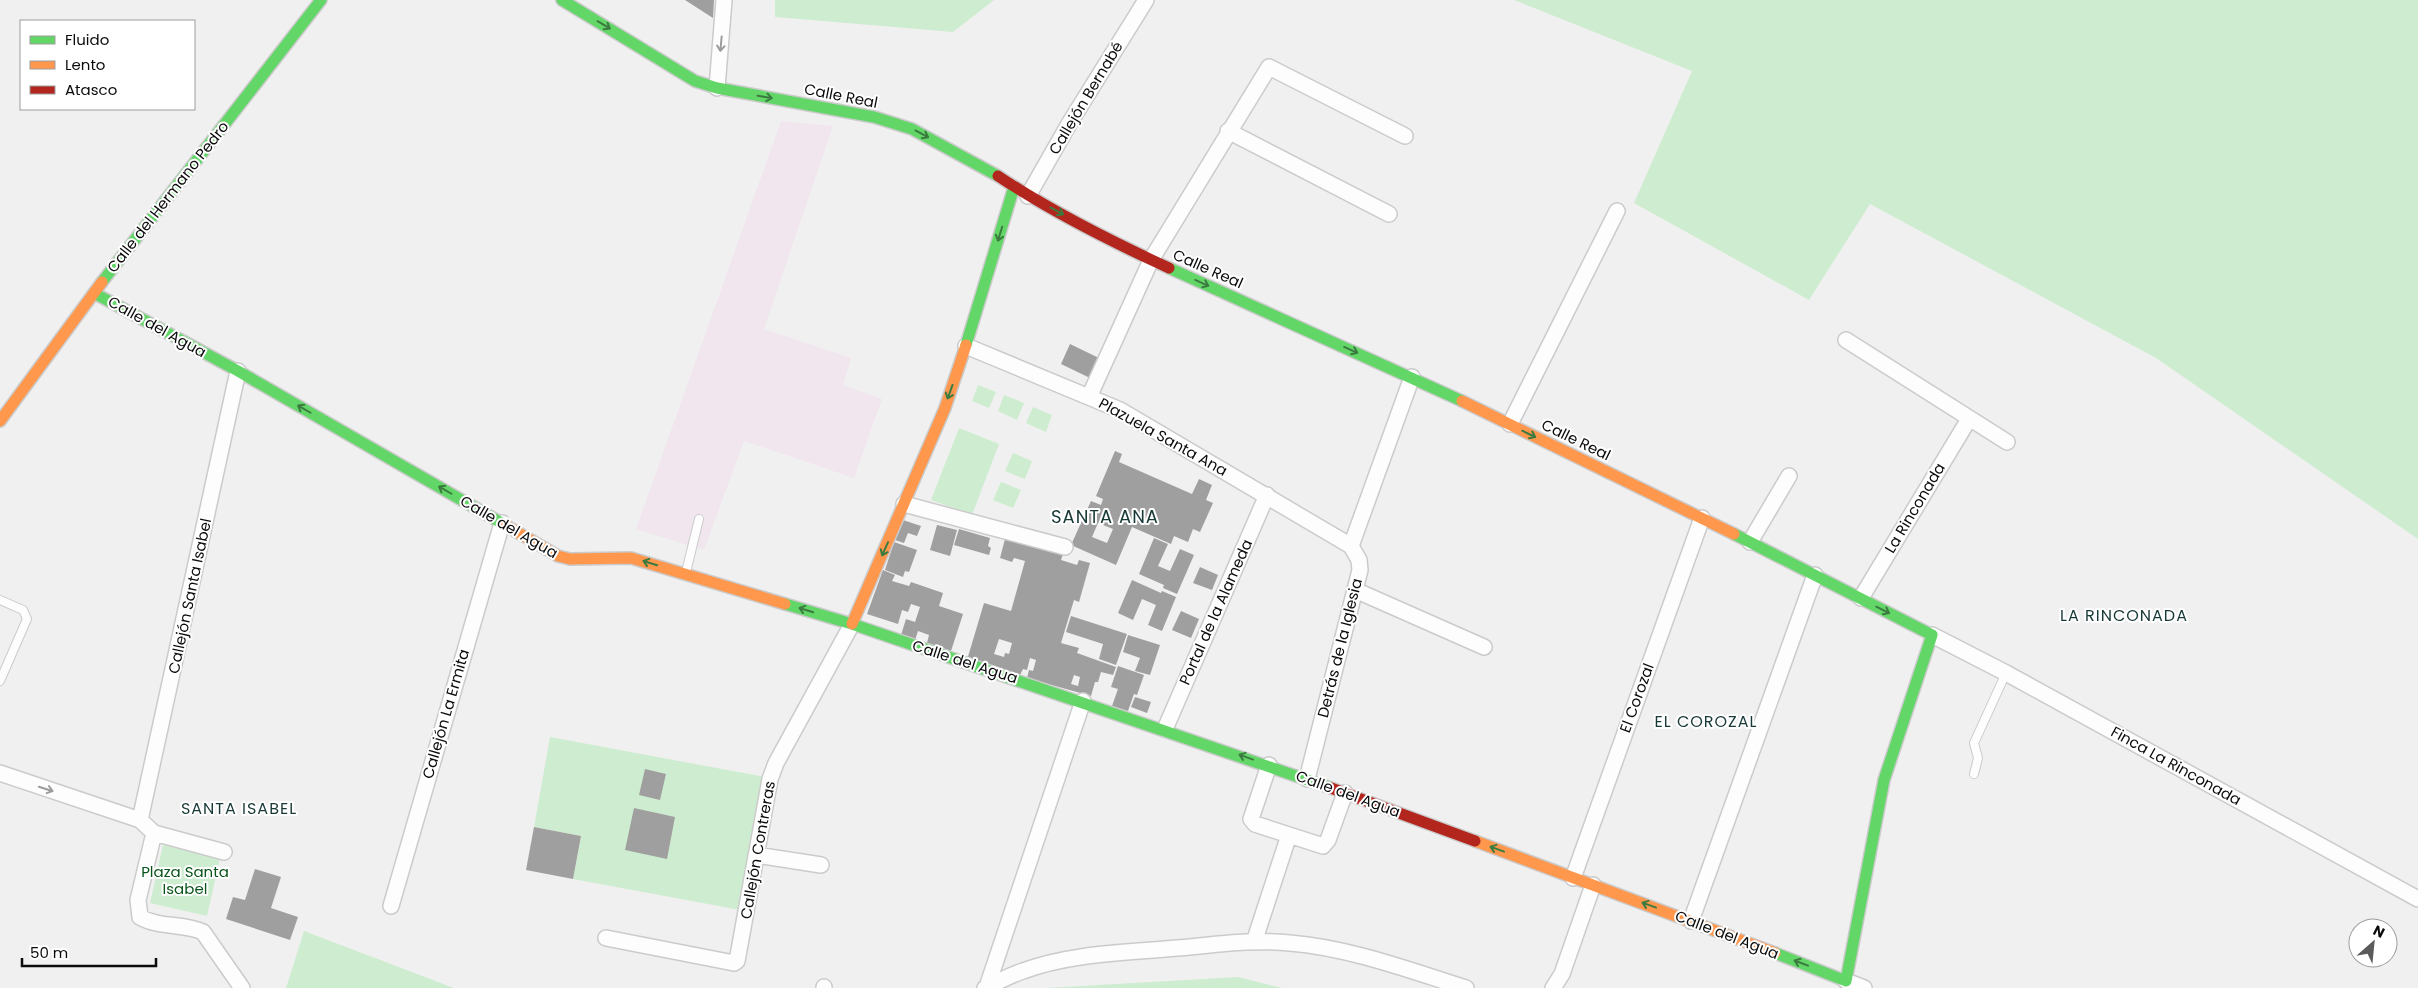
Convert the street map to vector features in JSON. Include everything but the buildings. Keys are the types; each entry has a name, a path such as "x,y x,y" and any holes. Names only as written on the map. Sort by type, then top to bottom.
{"street":[{"name":"Calle del Hermano Pedro","path":"0,421 94,293 321,0"},
{"name":"Calle Real","path":"562,0 695,81 717,88 874,117 912,129 984,167 1028,196 1151,260 1412,377 1702,518 1861,598"},
{"path":"717,88 724,0"},
{"name":"Callejón Bernabé","path":"1028,196 1069,124 1146,0"},
{"path":"1089,397 1151,260 1228,131 1269,67 1405,136"},
{"path":"1228,131 1389,214"},
{"path":"852,624 945,408 966,346 1014,187"},
{"path":"1510,424 1617,211"},
{"name":"Calle del Agua","path":"94,293 238,372 564,558 631,558 852,624 1269,765 1691,920 1864,988"},
{"path":"1846,340 2007,442"},
{"name":"Plazuela Santa Ana","path":"966,346 1120,410 1351,546"},
{"name":"Callejón Santa Isabel","path":"140,820 238,372"},
{"path":"1351,546 1412,377"},
{"name":"La Rinconada","path":"1861,598 1969,419"},
{"path":"1750,542 1789,476"},
{"name":"Portal de la Alameda","path":"1165,729 1267,495"},
{"path":"904,504 1065,547"},
{"name":"El Corozal","path":"1573,878 1702,518"},
{"name":"Callejón La Ermita","path":"391,906 502,522"},
{"name":"Detrás de la Iglesia","path":"1307,779 1360,570 1359,560 1351,546"},
{"path":"1691,920 1815,575"},
{"path":"1354,590 1484,647"},
{"path":"1846,981 1884,780 1932,635 1861,598"},
{"name":"Callejón Contreras","path":"606,938 734,963 737,961 770,779 776,763 852,624"},
{"name":"Finca La Rinconada","path":"1932,635 2006,673 2418,899"},
{"path":"986,988 1083,701"},
{"path":"1269,765 1251,819 1256,824 1319,846 1326,844 1345,793"},
{"path":"0,774 140,820 154,833 224,852"},
{"path":"154,833 138,900 140,917 148,922 195,928 203,932 242,988"},
{"path":"1254,942 1289,835"},
{"path":"756,855 820,865"},
{"path":"1554,988 1562,974 1593,885"},
{"path":"986,988 1023,970 1053,962 1095,956 1254,942 1290,942 1326,948 1379,961 1466,988"}],"lane":[{"path":"685,574 699,519"},
{"path":"0,600 23,610 27,619 0,681"},
{"path":"1974,774 1978,764 1974,743 1977,733 2006,673"}],"shaded area":[{"path":"781,121 833,126 764,329 851,358 843,385 882,399 854,478 744,441 704,550 636,529"}],"green space":[{"path":"775,0 994,0 953,32 775,17"},
{"path":"1514,0 2418,0 2418,539 2156,358 1870,204 1809,300 1634,203 1692,71"},
{"path":"978,385 996,392 989,408 972,401"},
{"path":"1004,395 1024,403 1017,420 998,411"},
{"path":"1033,407 1052,415 1046,432 1026,423"},
{"path":"959,428 999,444 972,515 931,500"},
{"path":"1013,453 1032,461 1025,479 1005,471"},
{"path":"1001,482 1021,490 1013,508 993,500"},
{"path":"550,737 765,777 740,910 573,879 581,836 534,827"},
{"name":"Plaza Santa Isabel","path":"163,845 220,858 207,916 150,903"},
{"path":"304,931 454,988 286,988"},
{"path":"1238,977 1282,988 1046,988"}],"traffic: fast":[{"path":"102,282 321,0"},
{"path":"562,0 695,81 717,88 874,117 912,129 998,176"},
{"path":"966,345 1014,187"},
{"path":"1169,268 1462,401"},
{"path":"94,293 238,371 505,525"},
{"path":"1734,534 1932,635 1884,780 1846,981 1775,953"},
{"path":"785,604 852,624 1331,788"}],"traffic: slow":[{"path":"0,421 102,282"},
{"path":"852,624 945,408 966,345"},
{"path":"1462,401 1734,534"},
{"path":"505,525 558,556 570,559 631,558 785,604"},
{"path":"1475,841 1775,953"}],"traffic: jam":[{"path":"998,176 1039,202 1169,268"},
{"path":"1331,788 1475,841"}],"district":[{"name":"SANTA ANA","path":"1105,517"},
{"name":"LA RINCONADA","path":"2124,615"},
{"name":"EL COROZAL","path":"1706,721"},
{"name":"SANTA ISABEL","path":"239,808"}]}
